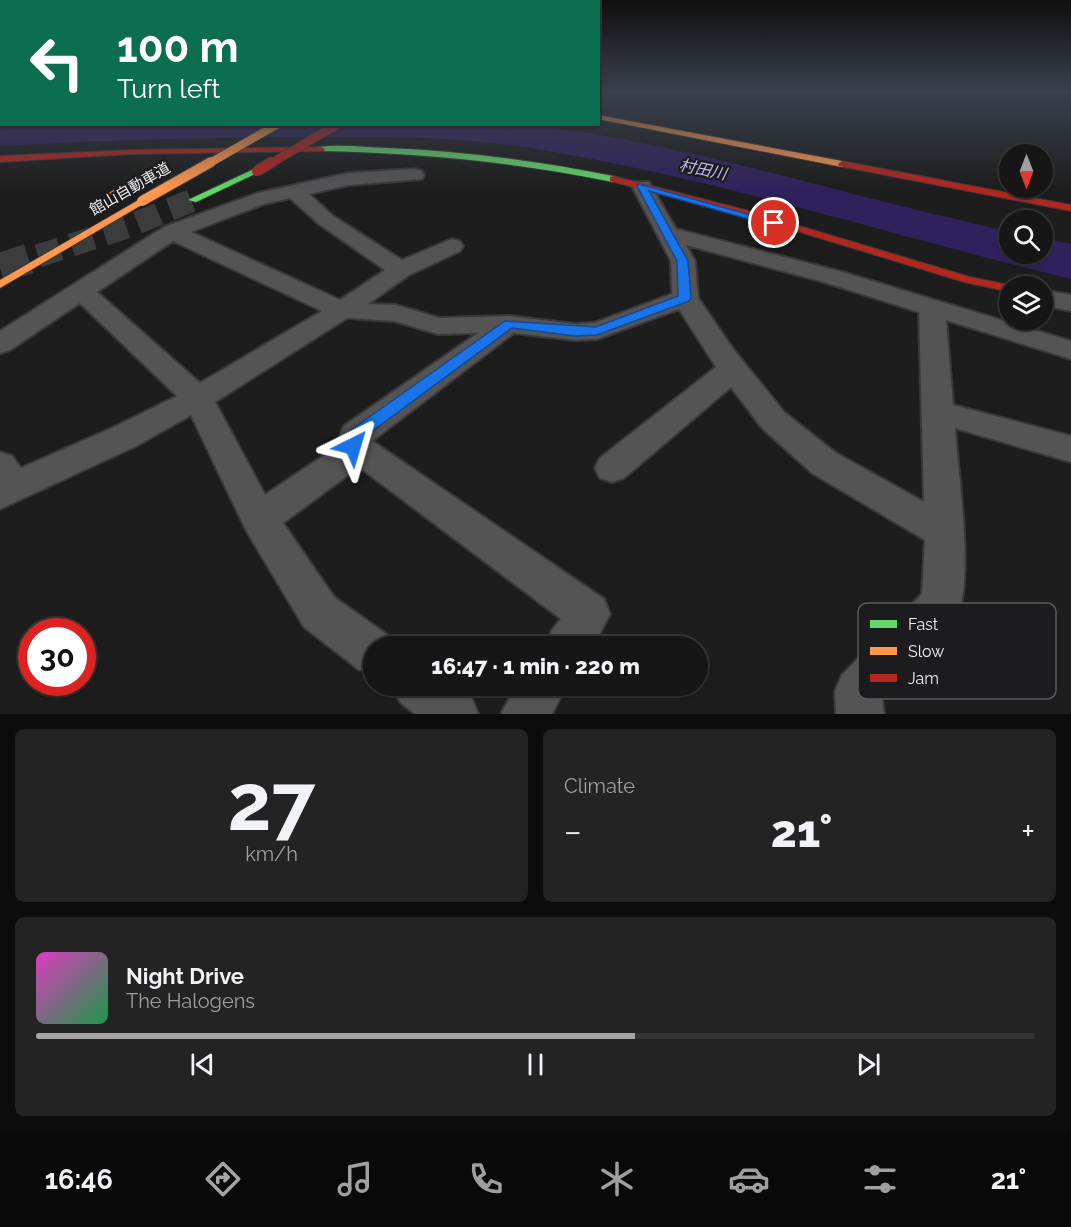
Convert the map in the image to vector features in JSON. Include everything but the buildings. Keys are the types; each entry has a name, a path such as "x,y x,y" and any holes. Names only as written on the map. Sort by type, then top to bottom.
{"main road":[{"path":"636,124 1071,208"},
{"name":"館山自動車道","path":"0,285 274,126"},
{"path":"194,200 257,171 335,126"},
{"name":"館山自動車道","path":"107,200 226,137"},
{"path":"0,159 188,150 383,149 458,154 529,163 642,186 968,280 999,287"}],"street":[{"path":"0,344 172,232 258,199 349,179 415,175"},
{"path":"642,186 683,261 685,298 733,369 773,420 824,464 944,532"},
{"path":"295,192 326,219 401,270"},
{"path":"172,232 342,310 396,313 438,326 509,324 575,332 597,331 685,298"},
{"path":"669,234 833,277 1071,350"},
{"path":"5,482 124,437 198,398 342,310 401,270 452,246"},
{"path":"82,291 198,398 259,519 319,612 363,645"},
{"path":"1053,299 1071,303"},
{"path":"932,309 944,532 942,603"},
{"path":"259,519 349,456 356,435 509,324"},
{"path":"612,468 733,369"},
{"path":"937,412 1071,449"},
{"path":"353,446 589,614 575,636"},
{"path":"430,696 454,714"},
{"path":"525,714 537,696"},
{"path":"859,699 860,714"}],"water":[{"name":"村田川","path":"17,126 536,126 583,132 706,157 999,229 999,261 799,207 662,174 593,159 495,143 410,138 258,137 0,146 0,128"},
{"path":"1053,240 1071,244 1071,279 1011,264 1053,264"}],"tunnel":[{"path":"38,256 127,227 193,200"},
{"path":"0,268 43,254"}],"traffic: fast":[{"path":"321,149 468,156 541,165 613,179"},
{"path":"193,200 257,171"}],"traffic: slow":[{"path":"636,124 842,164"},
{"path":"142,201 274,126"},
{"path":"112,197 160,171"},
{"path":"0,285 142,201"}],"traffic: jam":[{"path":"257,171 335,126"},
{"path":"0,159 131,152 321,149"},
{"path":"842,164 1071,208"},
{"path":"613,179 750,214 968,280 999,287"}],"route":[{"path":"353,446 356,435 509,324 575,332 597,331 685,298 683,261 642,186 774,223"}]}
